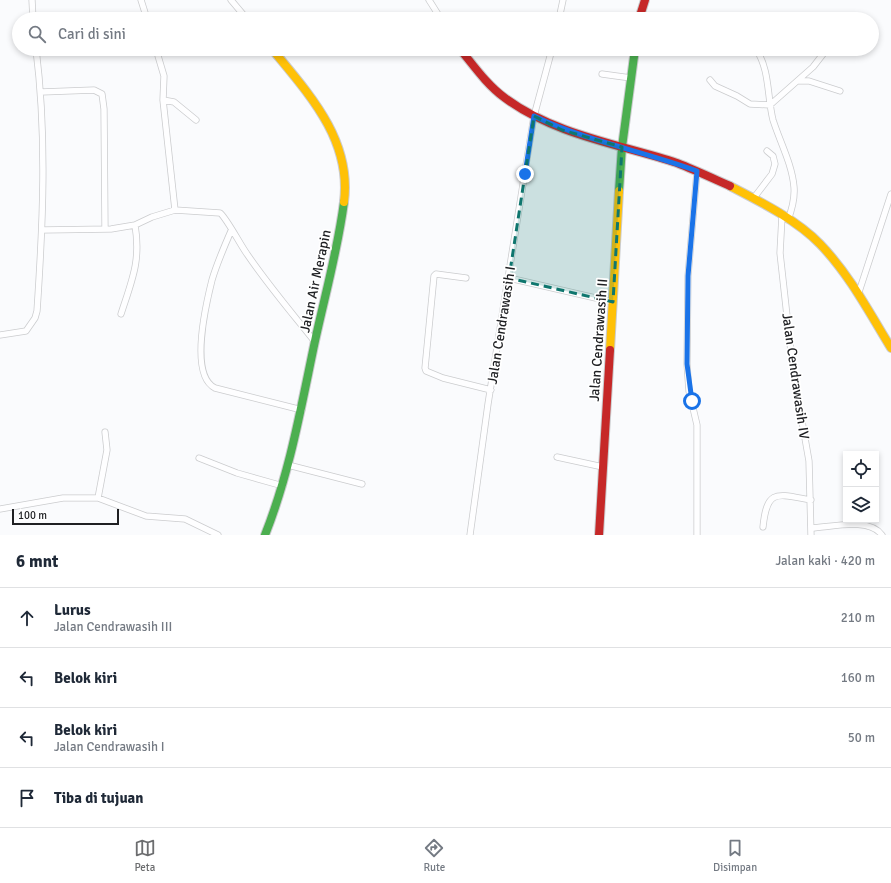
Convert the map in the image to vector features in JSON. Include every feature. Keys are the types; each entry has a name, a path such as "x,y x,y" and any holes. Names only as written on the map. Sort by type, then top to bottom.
{"street":[{"path":"32,0 33,12"},
{"path":"141,0 145,12"},
{"path":"231,0 240,12"},
{"path":"429,0 437,12"},
{"path":"561,12 564,0"},
{"path":"641,12 645,0"},
{"path":"0,335 26,331 35,318 42,230 44,158 42,92 37,56"},
{"path":"158,56 164,76 163,100 175,210"},
{"name":"Jalan Air Merapin","path":"265,535 279,501 302,410 344,202 345,165 341,149 330,128 300,81 278,56"},
{"path":"466,56 504,98 534,116 562,130 664,159 697,171 753,199 808,233 820,244 858,295 891,348"},
{"name":"Jalan Cendrawasih I","path":"470,535 534,116 550,56"},
{"name":"Jalan Cendrawasih II","path":"599,535 622,147 634,56"},
{"name":"Jalan Cendrawasih IV","path":"761,56 766,75 770,105 792,176 794,200 785,218 780,253 793,370 809,461 811,535"},
{"path":"710,80 715,86 750,104 770,105 813,68 821,56"},
{"path":"602,74 631,78"},
{"path":"799,81 809,81 840,92"},
{"path":"42,92 94,90 102,94 104,109 105,229"},
{"path":"163,100 174,102 196,120"},
{"path":"753,199 774,170 774,156 767,151"},
{"path":"697,171 688,276 687,364 689,391 697,425 697,535"},
{"path":"858,295 891,194"},
{"path":"42,230 105,229 135,225 152,217 175,210 220,213 252,262 315,342"},
{"path":"121,314 137,265 138,242 135,225"},
{"path":"231,231 220,255 209,295 201,350 202,373 209,384 215,388 302,410"},
{"path":"466,278 436,274 434,276 425,368 426,371 443,378 491,390"},
{"path":"509,278 613,302"},
{"path":"98,498 107,450 105,432"},
{"path":"557,457 603,467"},
{"path":"200,458 237,473 283,486"},
{"path":"288,465 362,484"},
{"path":"763,527 765,507 772,498 782,495 810,500"},
{"path":"0,509 63,498 98,498 146,516 185,519 218,535"},
{"path":"811,528 862,524 872,526 882,535"}],"highlighted area":[{"path":"534,116 562,130 622,147 613,302 509,278"}],"traffic: fast":[{"path":"619,191 622,147 634,56"},
{"path":"265,535 274,511 300,415 335,255 344,202"}],"traffic: slow":[{"path":"278,56 313,101 325,119 334,138 341,158 345,179 344,202"},
{"path":"730,186 789,219 811,235 820,244 840,268 867,307 891,348"},
{"path":"610,350 619,191"}],"traffic: jam":[{"path":"641,12 645,0"},
{"path":"466,56 498,93 524,111 566,130 677,163 730,186"},
{"path":"599,535 610,350"}],"route":[{"path":"525,174 534,116 562,130 664,159 697,171 688,276 687,364 689,391 692,401"}]}
